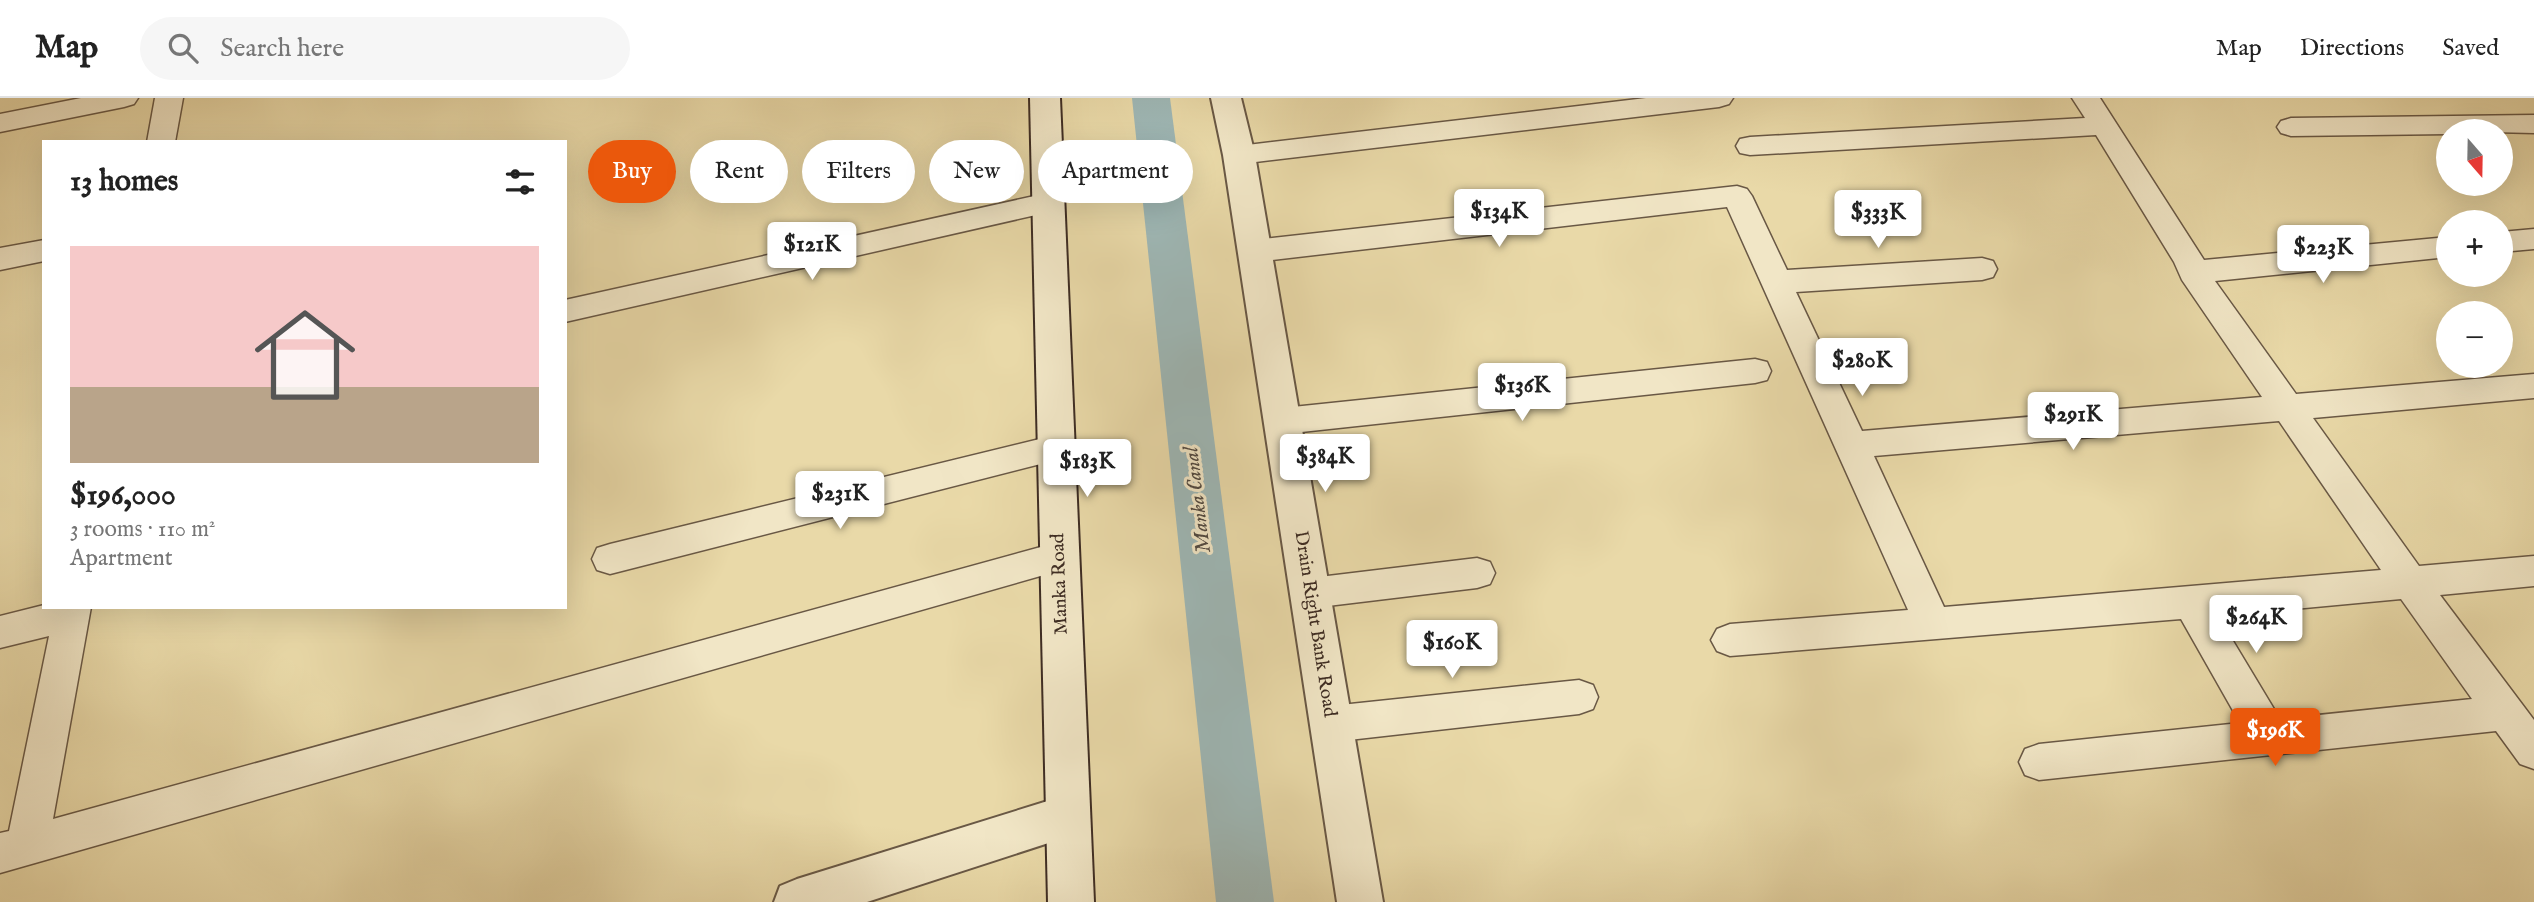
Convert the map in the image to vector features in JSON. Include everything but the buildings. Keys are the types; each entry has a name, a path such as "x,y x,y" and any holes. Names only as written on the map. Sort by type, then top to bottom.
{"street":[{"path":"0,123 124,98"},
{"path":"161,140 169,98"},
{"name":"Manka Road","path":"1045,98 1046,140"},
{"name":"Drain Right Bank Road","path":"1226,98 1239,155 1360,902"},
{"path":"1239,155 1718,98"},
{"path":"2510,98 2534,123"},
{"path":"1750,146 2095,112 2189,261 2193,272 2412,584 2534,751"},
{"path":"2291,127 2534,123"},
{"path":"1255,251 1737,195 1934,625"},
{"path":"567,311 1048,203"},
{"name":"Manka Road","path":"1048,203 1071,902"},
{"path":"2513,241 2534,239"},
{"path":"2193,272 2436,248"},
{"path":"0,259 42,250"},
{"path":"1777,282 1982,269"},
{"path":"1283,421 1755,371"},
{"path":"1853,445 2534,386"},
{"path":"610,559 1056,448"},
{"path":"73,611 13,849 1059,557"},
{"path":"1730,640 2191,603 2534,571"},
{"path":"1311,593 1477,573"},
{"path":"2191,603 2270,738"},
{"path":"0,632 73,611"},
{"path":"1331,724 1579,697"},
{"path":"2039,762 2505,713"},
{"path":"797,902 1067,816"}],"waterway":[{"name":"Manka Canal","path":"1151,98 1245,902"}]}
